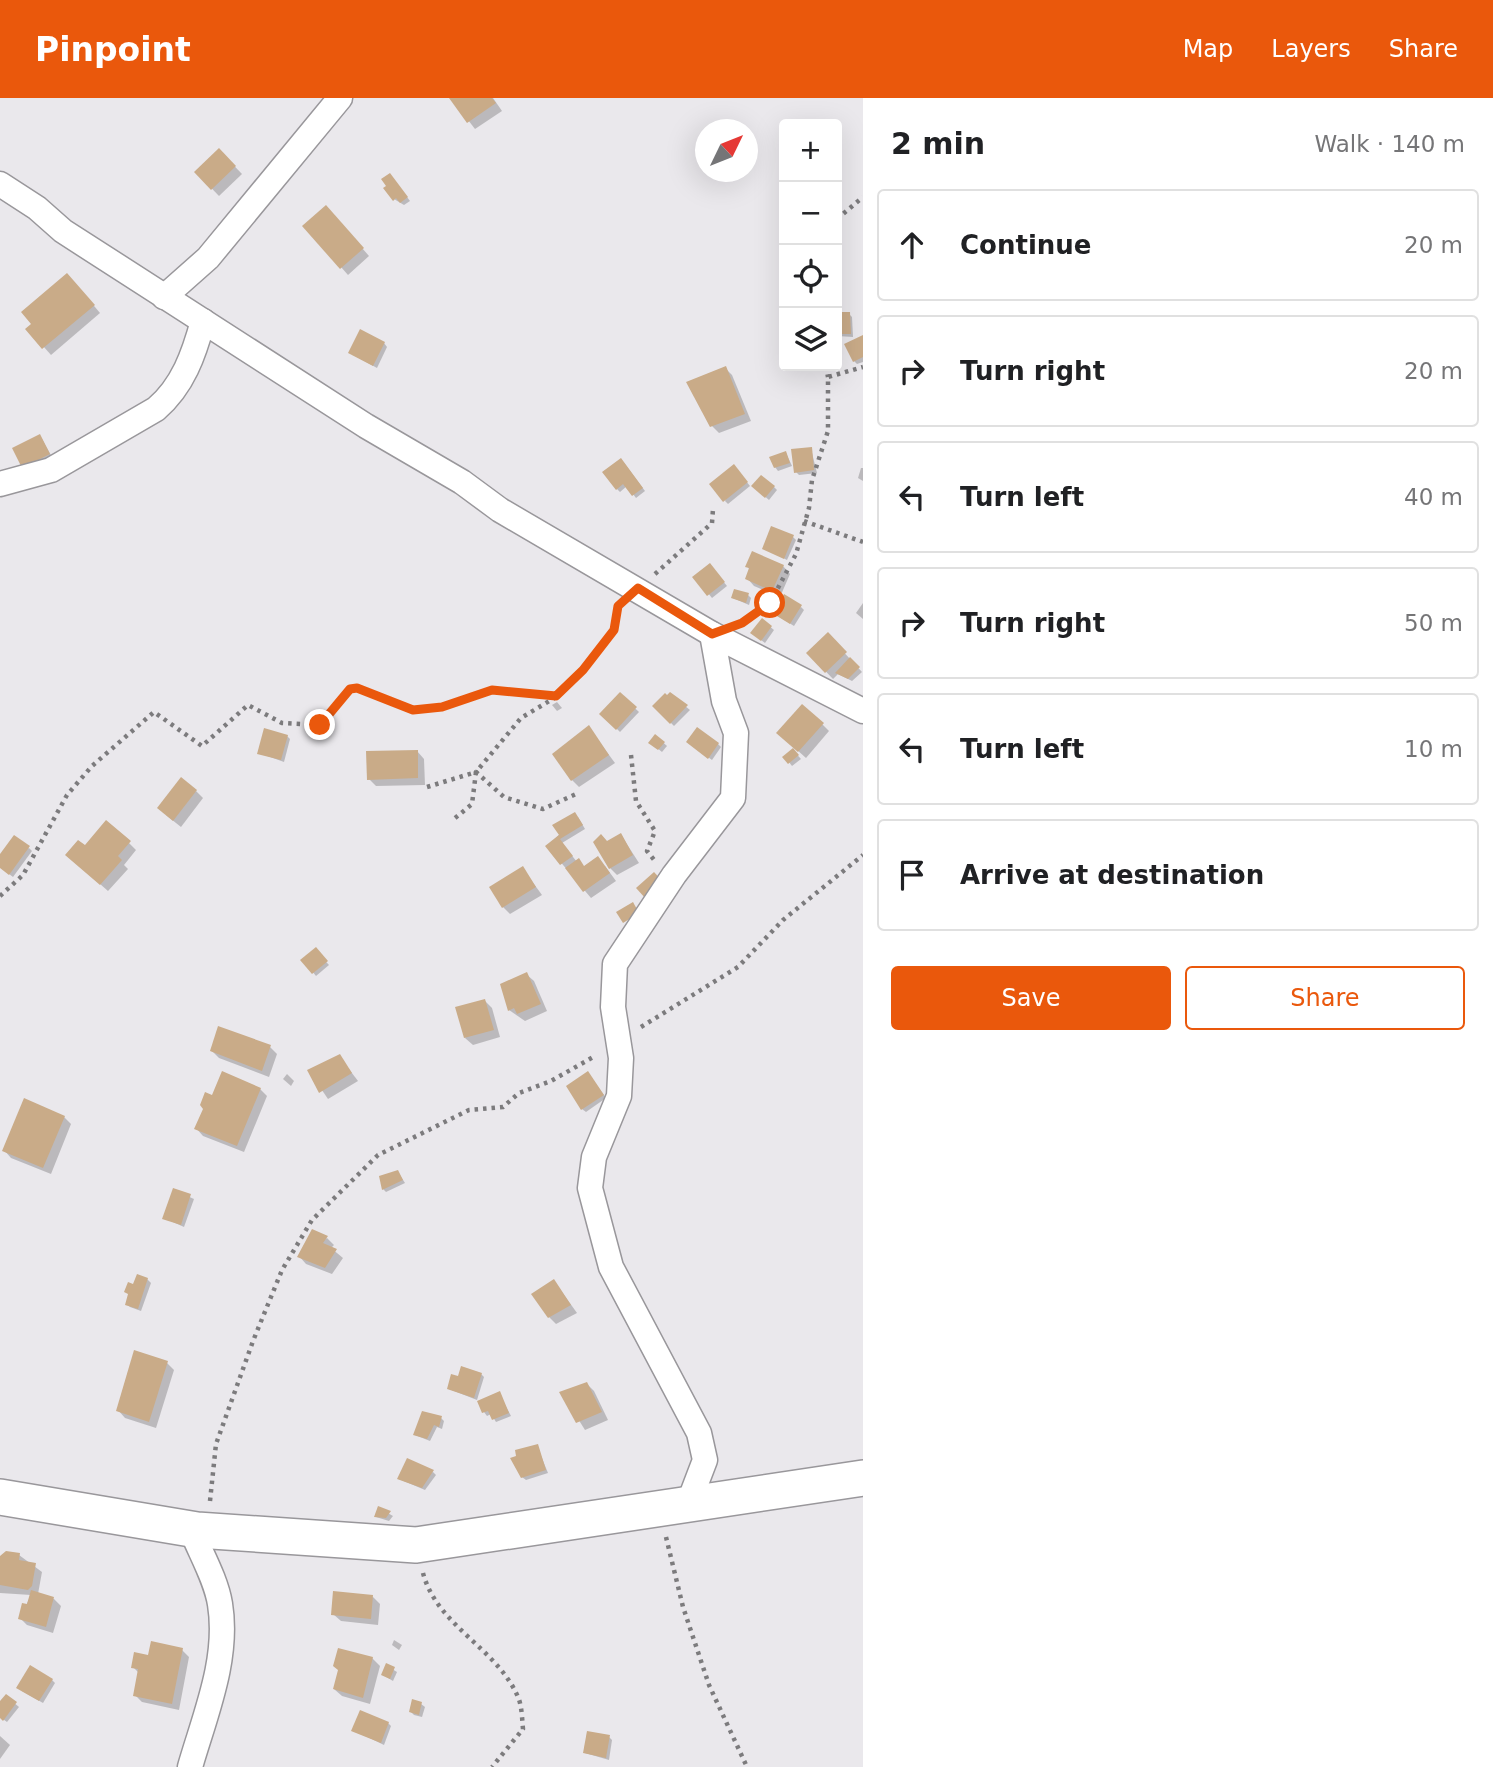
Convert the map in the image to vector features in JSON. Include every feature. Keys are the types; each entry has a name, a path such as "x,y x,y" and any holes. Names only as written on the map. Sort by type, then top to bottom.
{"street":[{"path":"164,297 208,258 340,98"},
{"path":"0,184 37,208 63,231 164,297 366,426 463,482 500,509 712,634 863,711"},
{"path":"0,484 51,470 156,409 168,399 181,379 195,351 203,321"},
{"path":"674,1505 705,1460 699,1433 611,1267 590,1188 594,1157 619,1096 619,1044 613,1007 615,964 670,881 733,798 736,733 724,701 712,634"},
{"path":"0,1497 200,1530 416,1545 863,1478"},
{"path":"190,1767 209,1705 223,1643 220,1602 200,1530"}],"path":[{"path":"842,215 863,197"},
{"path":"828,377 863,367"},
{"path":"712,634 742,623 770,603 796,554 812,480 828,431 827,371"},
{"path":"427,787 476,772 522,718 556,696 583,670 614,630 618,606 712,523 713,509"},
{"path":"804,522 863,542"},
{"path":"0,896 23,875 75,785 92,766 154,712 202,746 248,705 282,723 320,725 350,689 357,688 413,710 442,707 492,690 556,696"},
{"path":"631,755 636,801 654,831 648,851 670,881"},
{"path":"476,772 504,797 543,809 576,794"},
{"path":"454,819 472,804 476,772"},
{"path":"200,1530 216,1444 282,1270 312,1220 378,1155 469,1110 503,1107 519,1093 551,1081 619,1044 649,1020 738,967 783,920 863,855"},
{"path":"674,1505 683,1607 709,1685 747,1767"},
{"path":"416,1545 425,1582 451,1621 495,1660 519,1698 523,1729 492,1767"}],"building":[{"path":"449,98 492,98 496,103 467,123"},
{"path":"219,148 236,166 211,190 194,172"},
{"path":"390,173 408,197 400,203 396,198 393,201 383,188 386,186 381,179"},
{"path":"326,205 364,248 340,269 302,226"},
{"path":"67,273 95,305 42,349 25,329 31,324 21,312"},
{"path":"842,312 850,312 851,334 842,334"},
{"path":"360,329 385,342 373,366 348,353"},
{"path":"863,335 863,357 853,362 844,344"},
{"path":"726,366 745,414 710,427 686,382"},
{"path":"40,434 50,454 22,468 12,448"},
{"path":"812,447 814,470 794,473 791,449"},
{"path":"786,451 790,463 774,468 769,457"},
{"path":"621,458 643,488 632,496 623,484 616,490 602,472"},
{"path":"734,464 748,482 723,502 709,484"},
{"path":"761,475 775,486 765,498 751,486"},
{"path":"771,526 794,535 784,559 762,549"},
{"path":"752,551 784,565 772,591 745,579 749,568 745,567"},
{"path":"710,563 725,582 707,596 692,577"},
{"path":"734,589 749,593 746,603 731,598"},
{"path":"784,594 802,605 790,624 772,613"},
{"path":"762,618 772,626 761,641 750,633"},
{"path":"828,632 847,652 825,673 806,653"},
{"path":"850,657 860,667 848,679 835,673"},
{"path":"620,692 637,707 616,730 599,714"},
{"path":"670,692 688,705 670,724 652,706 665,693 667,695"},
{"path":"802,704 824,723 798,752 776,733"},
{"path":"589,725 609,755 571,781 552,754"},
{"path":"697,727 719,743 708,759 686,742"},
{"path":"264,728 288,735 281,760 257,754"},
{"path":"655,734 665,742 658,750 648,743"},
{"path":"793,748 799,755 788,764 782,757"},
{"path":"418,750 418,778 367,780 366,751"},
{"path":"181,777 197,790 173,821 157,808"},
{"path":"575,812 583,825 560,839 573,856 560,865 545,846 559,835 552,825"},
{"path":"106,820 131,841 118,856 122,860 100,885 65,855 78,840 85,845"},
{"path":"621,833 633,855 609,869 593,842 601,834 607,841"},
{"path":"14,835 30,846 9,875 0,868 0,854"},
{"path":"598,856 610,873 583,892 565,868 579,858 584,866"},
{"path":"523,866 536,887 502,908 489,887"},
{"path":"654,872 664,883 646,899 636,888"},
{"path":"633,902 639,913 623,923 616,912"},
{"path":"316,947 328,961 312,974 300,960"},
{"path":"527,972 541,1004 517,1014 514,1008 508,1011 500,984"},
{"path":"485,999 494,1030 464,1038 455,1007"},
{"path":"218,1026 271,1045 262,1071 210,1051"},
{"path":"340,1054 352,1073 319,1093 307,1070"},
{"path":"222,1071 261,1088 237,1146 194,1129 203,1109 200,1105 205,1092 212,1095"},
{"path":"588,1071 604,1095 581,1110 566,1086"},
{"path":"24,1098 65,1116 43,1168 2,1151"},
{"path":"398,1170 403,1180 382,1190 379,1176"},
{"path":"173,1188 191,1194 181,1225 162,1219"},
{"path":"312,1229 328,1236 323,1243 337,1249 325,1268 297,1257"},
{"path":"137,1274 148,1278 138,1309 125,1305 128,1294 124,1292 128,1282 133,1284"},
{"path":"554,1279 571,1305 548,1318 531,1294"},
{"path":"134,1350 168,1361 149,1422 116,1411"},
{"path":"461,1366 482,1373 474,1398 447,1389 451,1374 458,1376"},
{"path":"587,1382 602,1412 576,1423 559,1392"},
{"path":"500,1391 509,1413 492,1420 488,1411 482,1413 477,1401"},
{"path":"422,1411 442,1416 439,1427 434,1425 427,1439 413,1435"},
{"path":"538,1444 546,1470 521,1478 510,1458 516,1456 515,1450"},
{"path":"407,1458 434,1470 422,1488 397,1479"},
{"path":"378,1506 391,1511 386,1518 374,1517"},
{"path":"6,1551 20,1553 19,1560 36,1563 32,1586 28,1590 0,1585 0,1556"},
{"path":"31,1590 54,1597 46,1627 18,1619 22,1603 27,1604"},
{"path":"333,1591 373,1595 371,1619 331,1615"},
{"path":"151,1641 183,1648 172,1704 133,1696 138,1669 131,1668 134,1652 148,1655"},
{"path":"338,1648 373,1657 363,1698 333,1689 338,1670 333,1666"},
{"path":"386,1663 395,1667 390,1679 381,1675"},
{"path":"30,1665 53,1679 39,1701 16,1688"},
{"path":"6,1694 17,1702 3,1721 0,1718 0,1701"},
{"path":"412,1699 422,1702 419,1715 409,1712"},
{"path":"360,1710 389,1722 381,1743 351,1731"},
{"path":"587,1731 610,1735 606,1758 583,1753"}],"route":[{"path":"320,725 350,689 357,688 413,710 442,707 492,690 556,696 583,670 614,630 618,606 638,588 712,634 742,623 770,603"}]}
